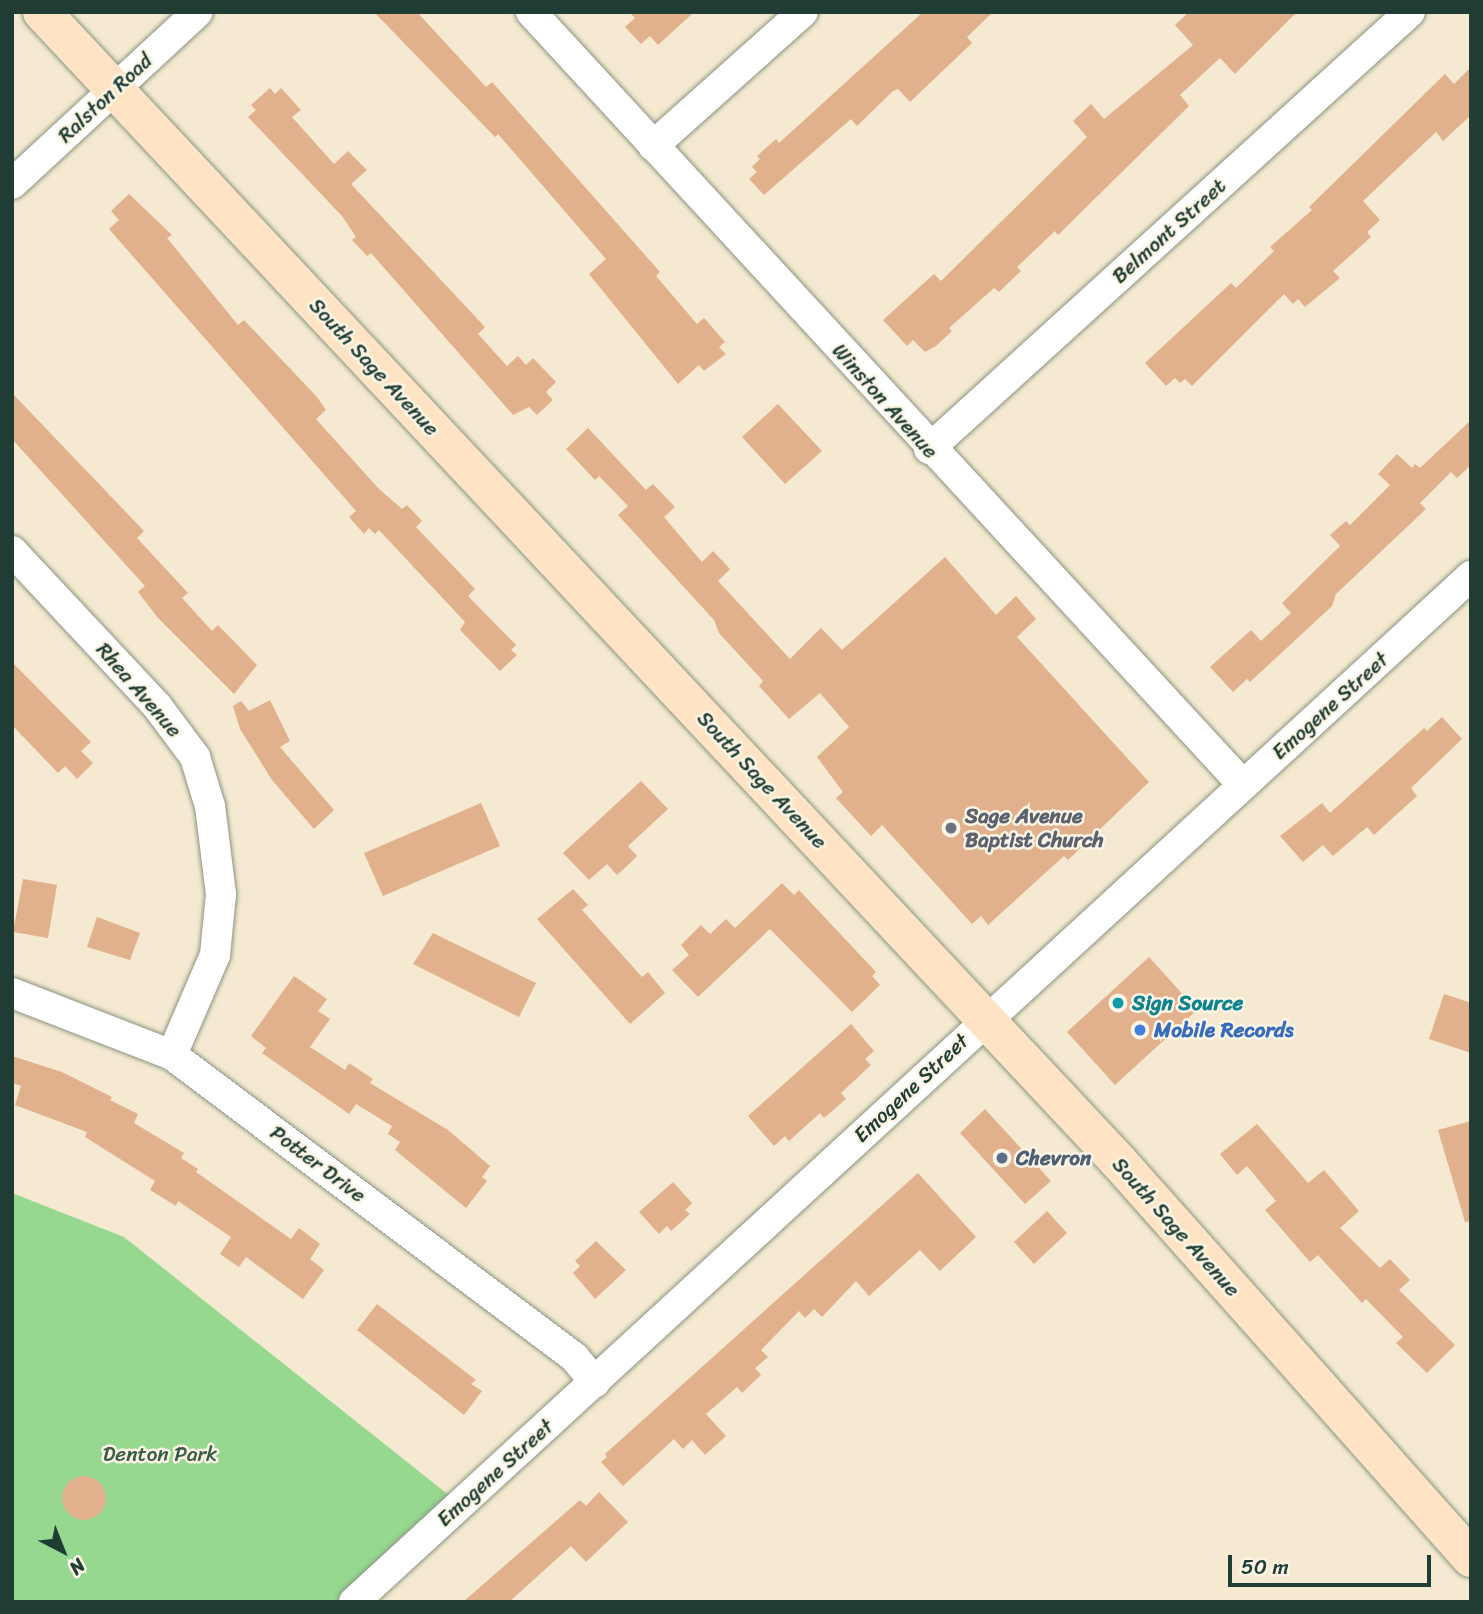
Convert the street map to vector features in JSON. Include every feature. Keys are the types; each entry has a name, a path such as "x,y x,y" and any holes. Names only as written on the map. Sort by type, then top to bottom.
{"street":[{"name":"South Sage Avenue","path":"42,12 985,1020 1471,1558"},
{"name":"Ralston Road","path":"12,184 198,12"},
{"name":"Winston Avenue","path":"531,12 929,449 1243,785"},
{"path":"653,146 803,12"},
{"name":"Belmont Street","path":"929,449 1410,12"},
{"name":"Rhea Avenue","path":"12,551 158,706 195,757 210,806 221,894 215,956 172,1055"},
{"name":"Emogene Street","path":"354,1602 1471,576"},
{"name":"Potter Drive","path":"12,993 172,1055 574,1357 594,1382"}],"green space":[{"name":"Denton Park","path":"12,1193 124,1237 460,1504 354,1602 12,1602"}],"building":[{"path":"374,12 417,12 486,87 492,82 660,272 656,276 697,324 704,318 725,342 719,347 726,354 704,371 699,365 678,384 589,274 606,259 498,134 495,137"},
{"path":"629,12 694,12 658,45 650,36 641,44 625,27 635,18"},
{"path":"923,12 993,12 967,37 972,43 910,102 898,89 893,91 857,126 851,119 764,195 749,179 757,172 752,167 760,159 757,156 776,139 779,143"},
{"path":"1189,12 1297,12 1235,74 1220,58 1180,95 1189,106 1058,235 1055,231 1017,267 1021,271 999,292 994,288 949,328 952,331 936,346 925,352 913,340 907,346 883,320 934,274 941,281 1087,137 1073,121 1091,104 1104,119 1193,45 1175,25"},
{"path":"1471,67 1471,115 1443,141 1436,132 1363,201 1380,220 1367,232 1371,237 1333,271 1340,278 1305,307 1298,299 1293,304 1284,294 1192,386 1185,379 1180,383 1175,378 1166,386 1145,363 1231,283 1236,288 1274,251 1270,247 1312,210 1309,207 1445,74 1454,84"},
{"path":"270,88 275,94 281,88 301,110 292,117 334,164 348,151 367,170 351,184 485,327 478,334 507,366 518,356 526,365 533,358 556,382 546,392 553,400 537,415 529,407 513,415 371,253 367,256 352,240 356,237 342,216 248,117 256,110 251,105"},
{"path":"129,194 172,235 167,238 238,325 244,320 317,397 326,410 316,419 379,489 402,509 407,505 422,521 416,527 475,589 468,596 516,645 511,650 517,655 500,671 460,630 465,622 379,530 375,534 369,528 364,534 349,517 356,511 109,229 119,220 111,211"},
{"path":"12,393 144,531 137,538 188,593 182,598 212,631 218,625 257,665 234,694 158,618 138,592 145,586 12,439"},
{"path":"778,404 822,451 785,484 742,437"},
{"path":"1471,420 1471,465 1457,478 1451,472 1420,503 1426,509 1336,594 1332,606 1250,682 1247,679 1233,692 1210,667 1251,630 1261,641 1291,613 1282,603 1340,546 1330,535 1346,521 1350,525 1390,485 1378,474 1397,454 1412,468 1415,464 1420,468"},
{"path":"588,428 646,490 653,484 675,507 664,517 702,562 713,551 730,569 718,581 790,659 821,628 842,650 945,557 996,615 1016,596 1036,619 1017,637 1149,782 1068,860 1064,856 988,925 981,916 972,924 882,825 871,836 836,798 843,792 817,757 849,727 820,693 789,719 759,686 763,681 719,633 714,620 618,515 628,506 599,476 595,480 566,449"},
{"path":"12,662 91,742 81,751 93,763 77,779 65,766 58,773 12,725"},
{"path":"270,700 290,741 280,747 334,810 314,829 272,780 240,729 233,706 241,701 249,711"},
{"path":"1442,717 1462,739 1411,788 1417,796 1374,835 1367,827 1333,856 1323,845 1303,862 1280,836 1322,803 1330,813 1424,728 1427,731"},
{"path":"641,781 668,809 628,846 637,856 617,875 607,864 589,880 563,853"},
{"path":"481,803 500,846 383,896 364,853"},
{"path":"23,879 57,885 48,938 13,932"},
{"path":"782,883 794,895 799,890 876,972 872,976 880,985 852,1012 770,929 698,997 672,970 689,955 681,945 701,925 710,934 726,919 735,928"},
{"path":"573,889 588,905 582,910 642,977 648,972 665,993 630,1024 537,919"},
{"path":"97,917 140,933 130,960 87,947"},
{"path":"433,933 536,983 519,1017 413,964"},
{"name":"Mobile Records","path":"1149,957 1197,1010 1115,1085 1067,1032"},
{"path":"294,976 327,999 318,1011 330,1019 310,1047 345,1070 349,1063 373,1079 370,1083 448,1130 490,1166 482,1177 487,1181 466,1208 395,1150 400,1142 388,1134 392,1126 356,1104 349,1114 262,1053 266,1048 251,1036"},
{"path":"1444,994 1471,1003 1471,1053 1429,1039"},
{"path":"851,1024 874,1051 865,1059 871,1065 841,1093 846,1099 824,1118 820,1113 789,1141 785,1136 774,1146 748,1116"},
{"path":"12,1056 62,1072 112,1097 110,1100 138,1114 134,1123 184,1153 181,1158 198,1169 196,1172 291,1239 299,1228 320,1244 310,1259 324,1270 303,1299 246,1257 239,1267 220,1254 231,1237 178,1201 176,1206 150,1190 155,1181 85,1137 87,1132 15,1105 21,1086 12,1083"},
{"path":"985,1109 1051,1181 1025,1204 960,1133"},
{"path":"1471,1121 1471,1221 1465,1222 1438,1130"},
{"path":"1257,1124 1308,1183 1324,1170 1359,1211 1340,1228 1380,1268 1390,1259 1410,1280 1399,1290 1455,1345 1427,1373 1396,1343 1403,1337 1366,1299 1362,1303 1318,1255 1310,1262 1265,1210 1276,1201 1247,1166 1237,1175 1220,1154"},
{"path":"918,1173 976,1237 940,1271 920,1250 869,1296 856,1281 822,1317 814,1309 805,1318 799,1311 761,1350 768,1357 755,1368 761,1375 742,1393 737,1387 706,1414 726,1436 705,1455 692,1440 683,1449 674,1439 623,1486 601,1462 607,1457 605,1454"},
{"path":"673,1182 692,1203 685,1210 690,1214 671,1231 667,1226 659,1234 639,1212"},
{"path":"1047,1211 1067,1233 1034,1264 1014,1242"},
{"path":"596,1241 626,1270 595,1299 573,1273 580,1266 575,1261"},
{"path":"377,1304 476,1380 471,1384 482,1391 464,1415 357,1330"},
{"path":"84,1476 93,1477 100,1482 105,1489 105,1507 100,1514 93,1519 84,1520 75,1519 68,1514 63,1507 62,1498 63,1489 68,1482 75,1477"},
{"path":"599,1492 628,1522 586,1562 571,1546 509,1602 463,1602 580,1500 586,1506"}],"place":[{"name":"Sage Avenue Baptist Church","path":"951,828"},
{"name":"Sign Source","path":"1118,1003"},
{"name":"Mobile Records","path":"1140,1030"},
{"name":"Chevron","path":"1002,1158"}]}
